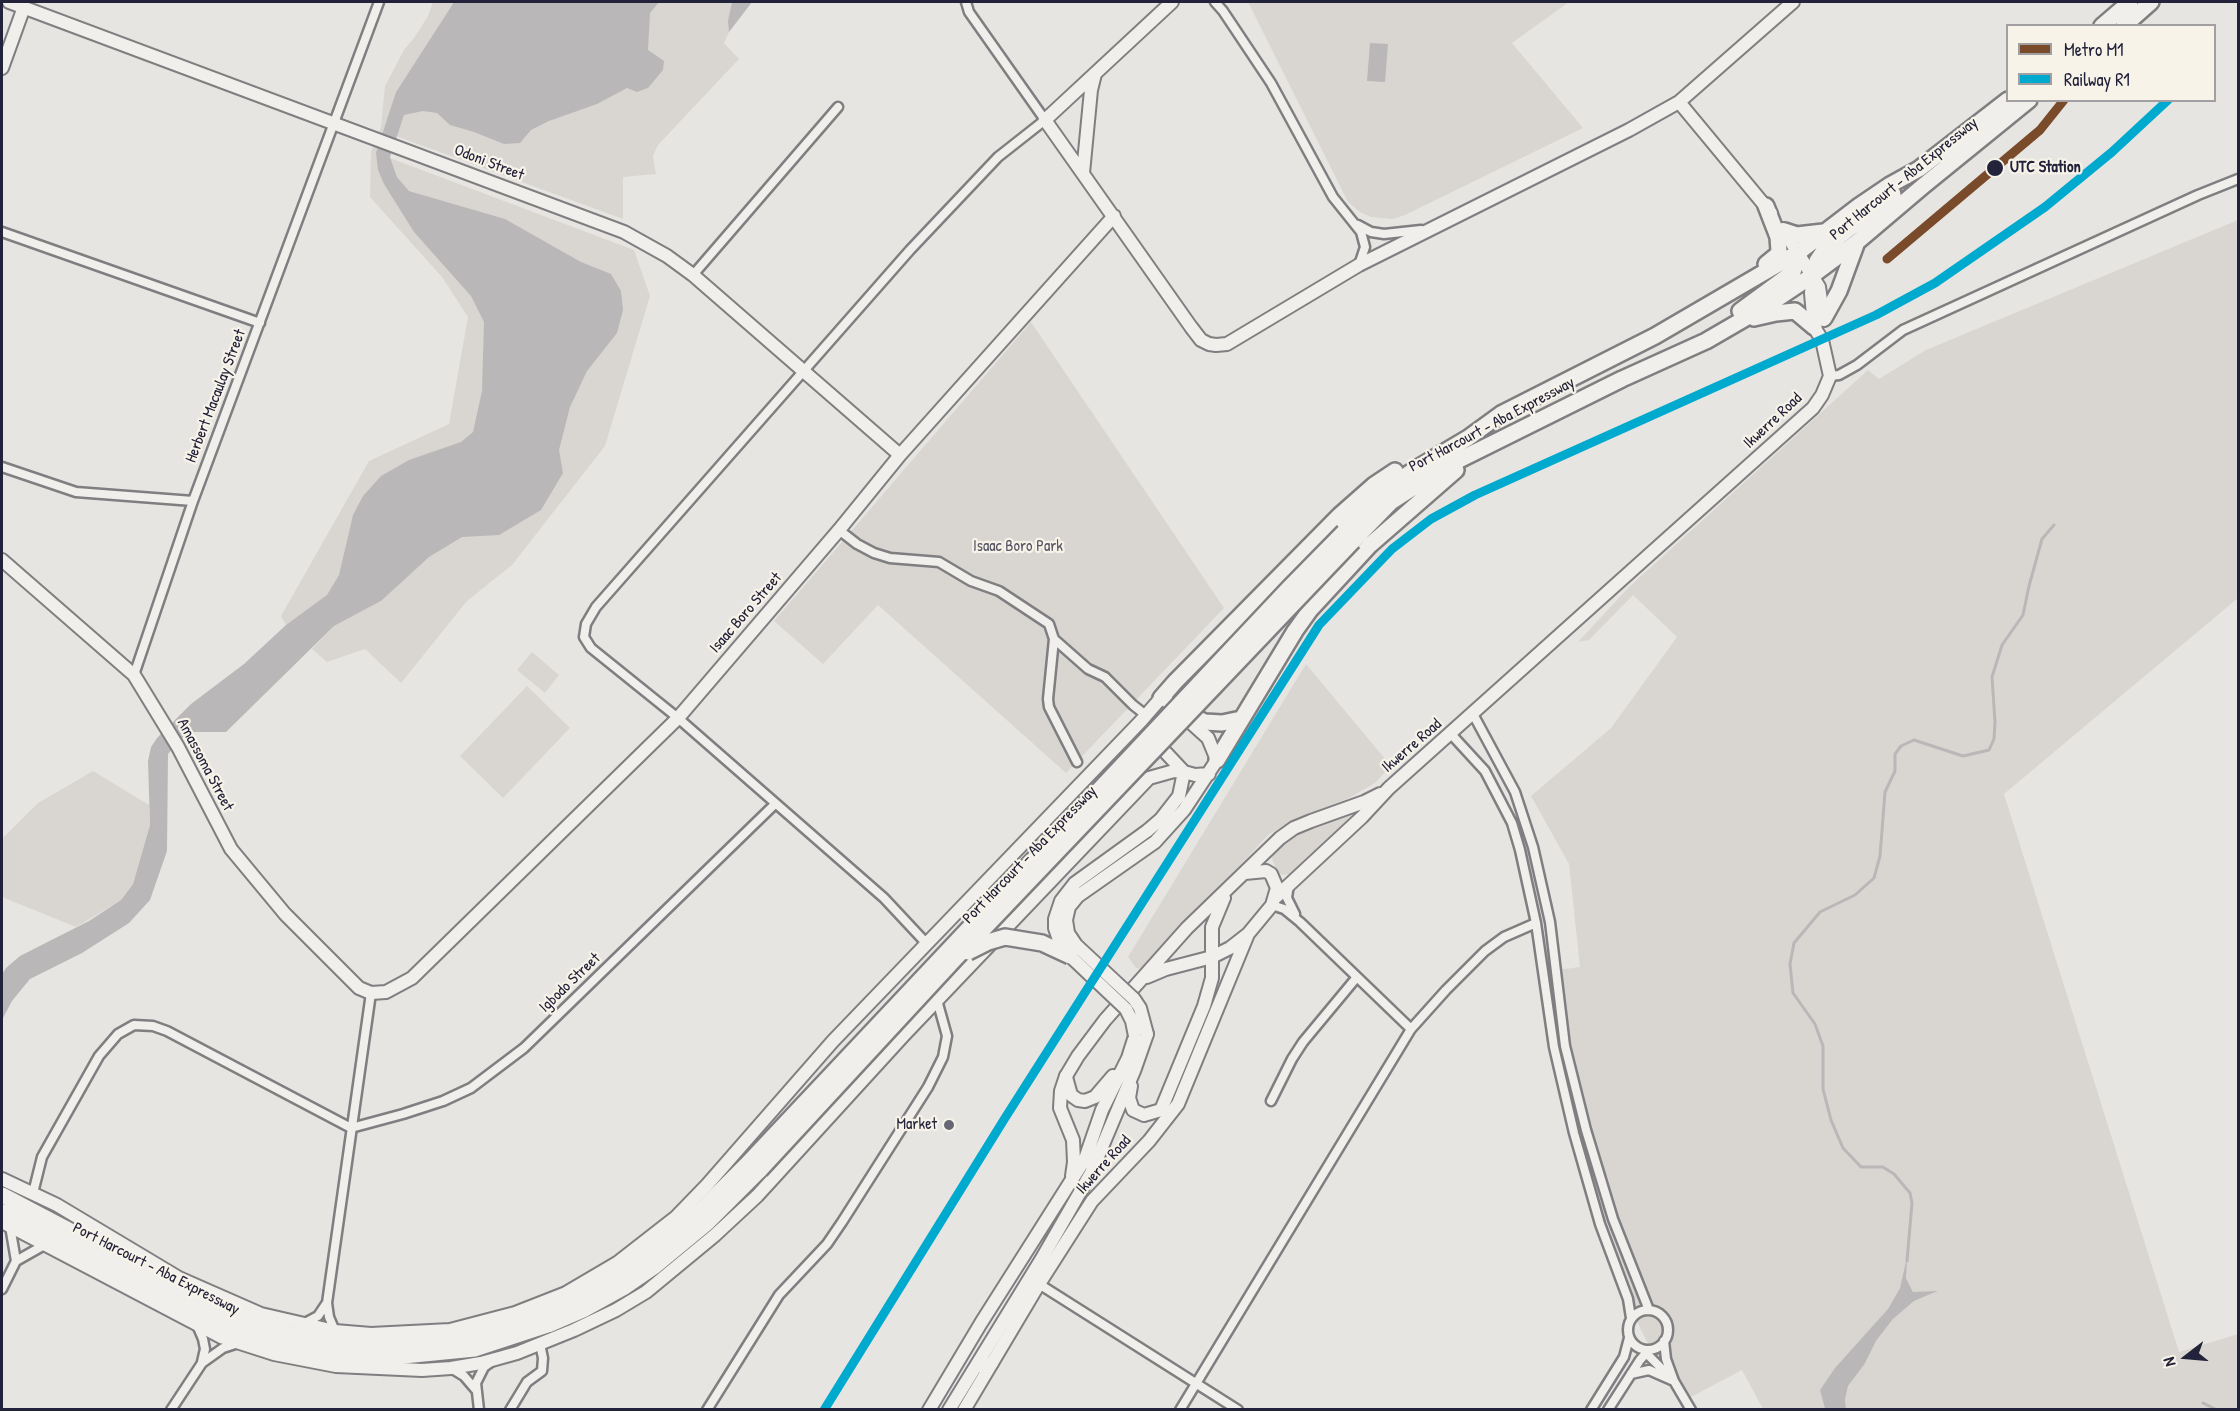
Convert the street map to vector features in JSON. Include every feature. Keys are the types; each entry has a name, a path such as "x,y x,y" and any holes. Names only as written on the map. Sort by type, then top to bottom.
{"highway":[{"path":"2104,24 2130,2"},
{"path":"2126,24 2151,2"},
{"name":"Port Harcourt - Aba Expressway","path":"2,1212 182,1300 289,1334 340,1342 408,1344 471,1336 544,1314 576,1301 626,1271 684,1227 755,1166 955,959 1348,537 1385,490 1468,438 1501,414 1655,336 1799,252 1890,185 1919,169 2006,101"},
{"name":"Port Harcourt - Aba Expressway","path":"755,1166 971,924 1289,588 1348,537 1391,502 1431,476 1489,444 1706,340 1813,275 1857,242 2027,102"},
{"path":"1813,275 1816,261 1827,246 1897,190 1919,169"},
{"path":"1740,286 1772,260 1779,251 1778,237 1766,206"},
{"path":"1785,231 1797,234 1826,232"},
{"path":"1737,322 1776,312 1795,311 1820,328 1839,291 1857,242"},
{"path":"1706,340 1737,313 1793,272 1799,252"},
{"path":"1161,698 1340,515 1374,485 1414,459 1501,414"},
{"path":"1213,767 1294,631 1310,610 1370,545 1441,482 1489,444"},
{"path":"1175,682 1176,691 1194,717 1214,723 1242,718"},
{"path":"955,959 988,942 1005,937 1042,943 1070,956"},
{"name":"Port Harcourt - Aba Expressway","path":"2,1195 49,1233"}],"street":[{"name":"Odoni Street","path":"9,2 25,4 331,126 373,137 624,232 667,256 693,275 900,455"},
{"name":"Herbert Macaulay Street","path":"134,675 193,501 379,2"},
{"path":"966,2 969,12 1191,327 1201,340 1209,344 1227,344 1359,265 1629,130 1678,102 1793,2"},
{"path":"959,977 884,898 678,718 591,648 584,636 586,624 597,607 966,189 998,157 1046,120 1151,19 1172,2"},
{"path":"1215,2 1270,83 1332,197 1353,222 1364,240 1365,247 1359,265"},
{"path":"1223,11 1224,2"},
{"path":"2,68 25,4"},
{"path":"1083,173 1091,90 1095,74"},
{"path":"1678,102 1766,206 1785,231 1820,287 1820,328 1830,376 1839,375 1857,366 1903,330 2198,195 2238,179"},
{"path":"693,275 838,107"},
{"name":"Isaac Boro Street","path":"371,993 386,992 412,978 678,718 900,455 1114,216"},
{"path":"1353,222 1371,232 1384,234 1427,229"},
{"path":"2,232 260,323"},
{"name":"Ikwerre Road","path":"1143,979 1166,969 1212,957 1230,948 1248,934 1290,883 1362,817 1389,788 1813,408 1822,395 1830,376"},
{"path":"2,466 75,492 193,501"},
{"path":"839,530 857,544 890,558 939,562 971,581 999,591 1049,624 1054,639 1049,707 1077,762"},
{"name":"Amassoma Street","path":"2,560 134,675 178,747 231,849 251,875 349,979 359,988 371,993"},
{"path":"1054,639 1088,669 1105,677 1144,718"},
{"path":"15,1261 6,1224 49,1233 182,1300 261,1314 335,1331 371,1334 450,1330 545,1303 617,1263 676,1217 707,1185 833,1041 1161,698 1208,738 1213,767 1184,810 1078,896 1069,907 1066,920 1068,933 1076,945 1134,999 1140,1008 1141,1035 1129,1098 1133,1110 1144,1115 1161,1110 1204,1006 1212,978 1212,927 1218,908 1229,889"},
{"path":"1473,714 1515,792 1533,847 1550,922 1565,1046 1586,1130 1612,1219 1649,1310"},
{"path":"1144,718 1142,726 1184,772"},
{"path":"1451,734 1485,771 1512,823 1527,875 1554,1047 1569,1112 1600,1224 1628,1299 1631,1318 1627,1330 1629,1338 1637,1347 1648,1352 1674,1381"},
{"path":"2,1179 57,1205 238,1343 274,1354 336,1366 394,1370 451,1368 494,1360 540,1344 594,1321 645,1292 715,1235 757,1196 937,1000 1149,778 1165,772 1184,772 1195,776 1213,767"},
{"path":"1141,1035 1126,1009 1070,956 1055,928 1058,910 1066,891 1075,883 1151,837 1161,819 1179,796 1184,772"},
{"name":"Ikwerre Road","path":"1071,1183 1074,1151 1060,1108 1061,1091 1077,1056 1105,1020 1187,928 1280,838 1294,828 1364,802 1389,788"},
{"name":"Igbodo Street","path":"351,1128 443,1101 471,1088 494,1071 524,1048 775,804"},
{"path":"1245,873 1257,870 1271,874 1277,888 1274,901 1300,922 1411,1029"},
{"path":"1290,883 1287,898 1300,922"},
{"path":"1180,1410 1411,1029 1485,951 1504,937 1536,924"},
{"name":"Ikwerre Road","path":"964,1410 1039,1284 1092,1201 1149,1141 1178,1104 1248,934"},
{"path":"1271,1101 1282,1076 1303,1042 1357,977"},
{"path":"335,1331 329,1317 327,1303 371,993"},
{"path":"707,1410 779,1295 827,1244 848,1214 928,1087 943,1056 947,1036 937,1000"},
{"path":"33,1193 42,1157 99,1056 118,1034 134,1025 153,1026 167,1031 351,1128"},
{"path":"1066,1076 1071,1095 1078,1100 1085,1101 1095,1097 1128,1058 1141,1035"},
{"name":"Ikwerre Road","path":"929,1410 1085,1159 1102,1110 1128,1058"},
{"path":"937,1394 951,1407 976,1367 1091,1173 1134,1071"},
{"path":"2,1289 15,1261 49,1233"},
{"path":"1039,1284 1238,1410"},
{"path":"182,1300 203,1339 205,1349 202,1363"},
{"path":"303,1325 318,1316 327,1303"},
{"path":"1631,1318 1641,1311 1649,1310 1657,1312 1666,1321 1668,1329 1665,1341 1666,1359 1674,1381 1691,1410"},
{"path":"1591,1410 1624,1357 1629,1338"},
{"path":"1608,1410 1648,1352 1665,1341"},
{"path":"171,1410 202,1363 223,1348 238,1343"},
{"path":"510,1410 527,1382 542,1371 543,1358 540,1344"},
{"path":"479,1410 476,1390 479,1376 484,1367 494,1360"},
{"path":"976,1367 992,1364"},
{"path":"451,1368 464,1377 476,1390"},
{"path":"1631,1374 1649,1370 1674,1381"}],"green space":[{"path":"433,2 454,2 396,92 378,170 545,344 366,573 286,625 281,616 369,461 449,424 468,317 442,277 370,197 371,152 381,127 385,86 404,50 428,16"},
{"path":"495,2 752,2 729,32 724,43 739,59 658,145 653,156 656,174 623,177 623,219 396,136 404,115"},
{"path":"1248,2 1569,2 1512,43 1583,128 1405,215 1393,219 1371,217 1360,212 1348,202"},
{"path":"390,158 634,250 650,296 605,446 512,565 467,601 401,683 365,649 327,662 312,649 334,626 381,601 519,463 466,208 409,191 397,177"},
{"path":"2238,220 2238,598 2004,794 2179,1352 2238,1334 2238,1409 1846,1409 1848,1386 1864,1365 1876,1341 1893,1319 1914,1301 1936,1292 1913,1292 1906,1278 1906,1262 1900,1288 1888,1309 1820,1390 1825,1409 1763,1409 1742,1370 1689,1398 1647,1342 1631,1309 1592,1198 1552,1046 1542,972 1580,967 1569,864 1531,796 1611,728 1677,637 1633,595 1589,640 1578,642 1628,588 1868,370 1879,379 1926,350"},
{"name":"Isaac Boro Park","path":"1031,322 1224,608 1066,773 878,605 823,664 774,621"},
{"path":"532,652 559,675 545,693 517,670"},
{"path":"1306,664 1391,766 1375,783 1349,798 1288,823 1268,835 1144,969 1136,968 1128,957"},
{"path":"527,686 570,728 503,798 460,756"},
{"path":"93,771 149,805 150,825 133,884 121,900 76,927 2,897 2,839 38,803"},
{"path":"1354,813 1353,818 1292,874 1282,875 1277,871 1272,859 1273,853 1285,840 1305,829"}],"shaded area":[{"path":"454,2 659,2 650,13 648,50 664,61 663,70 648,88 637,92 627,88 597,104 549,121 531,130 520,143 504,144 450,125 437,113 423,111 404,115 390,157 397,177 409,191 505,219 581,262 611,274 621,291 623,310 617,333 587,371 570,407 559,450 563,473 541,510 499,535 462,537 429,557 381,601 334,626 226,732 190,732 181,739 168,754 167,851 150,900 129,923 82,953 30,979 12,1001 2,1020 2,974 6,968 20,956 89,921 121,900 133,884 150,825 148,761 151,747 157,738 191,704 244,664 286,625 327,595 339,575 353,515 363,496 381,476 409,460 461,442 473,432 482,391 484,322 471,296 414,232 384,184 378,170 376,153 396,92"},
{"path":"732,2 752,2 729,32 728,21"},
{"path":"1370,43 1388,44 1385,82 1367,81"},
{"path":"1907,1257 1906,1278 1913,1292 1938,1291 1914,1301 1893,1319 1876,1341 1864,1365 1848,1386 1846,1409 1825,1409 1820,1390 1835,1368 1888,1309 1900,1288"}],"waterway":[{"path":"1907,1261 1912,1203 1910,1193 1894,1174 1883,1167 1861,1167 1843,1148 1831,1120 1823,1089 1823,1046 1815,1024 1793,993 1790,964 1794,943 1820,912 1855,895 1874,878 1880,856 1885,792 1895,771 1895,754 1901,746 1914,740 1963,756 1989,750 1994,739 1995,722 1992,677 2002,645 2023,615 2042,539 2054,525"},
{"path":"2203,1403 2217,1410"}],"metro line":[{"name":"M1","path":"1887,259 2040,130 2062,102"}],"rail line":[{"name":"R1","path":"824,1410 1005,1118 1319,625 1392,549 1431,519 1475,495 1876,315 1935,283 2045,207 2112,152 2166,102"}],"place":[{"name":"UTC Station","path":"1995,168"},
{"name":"Market","path":"949,1125"}]}
